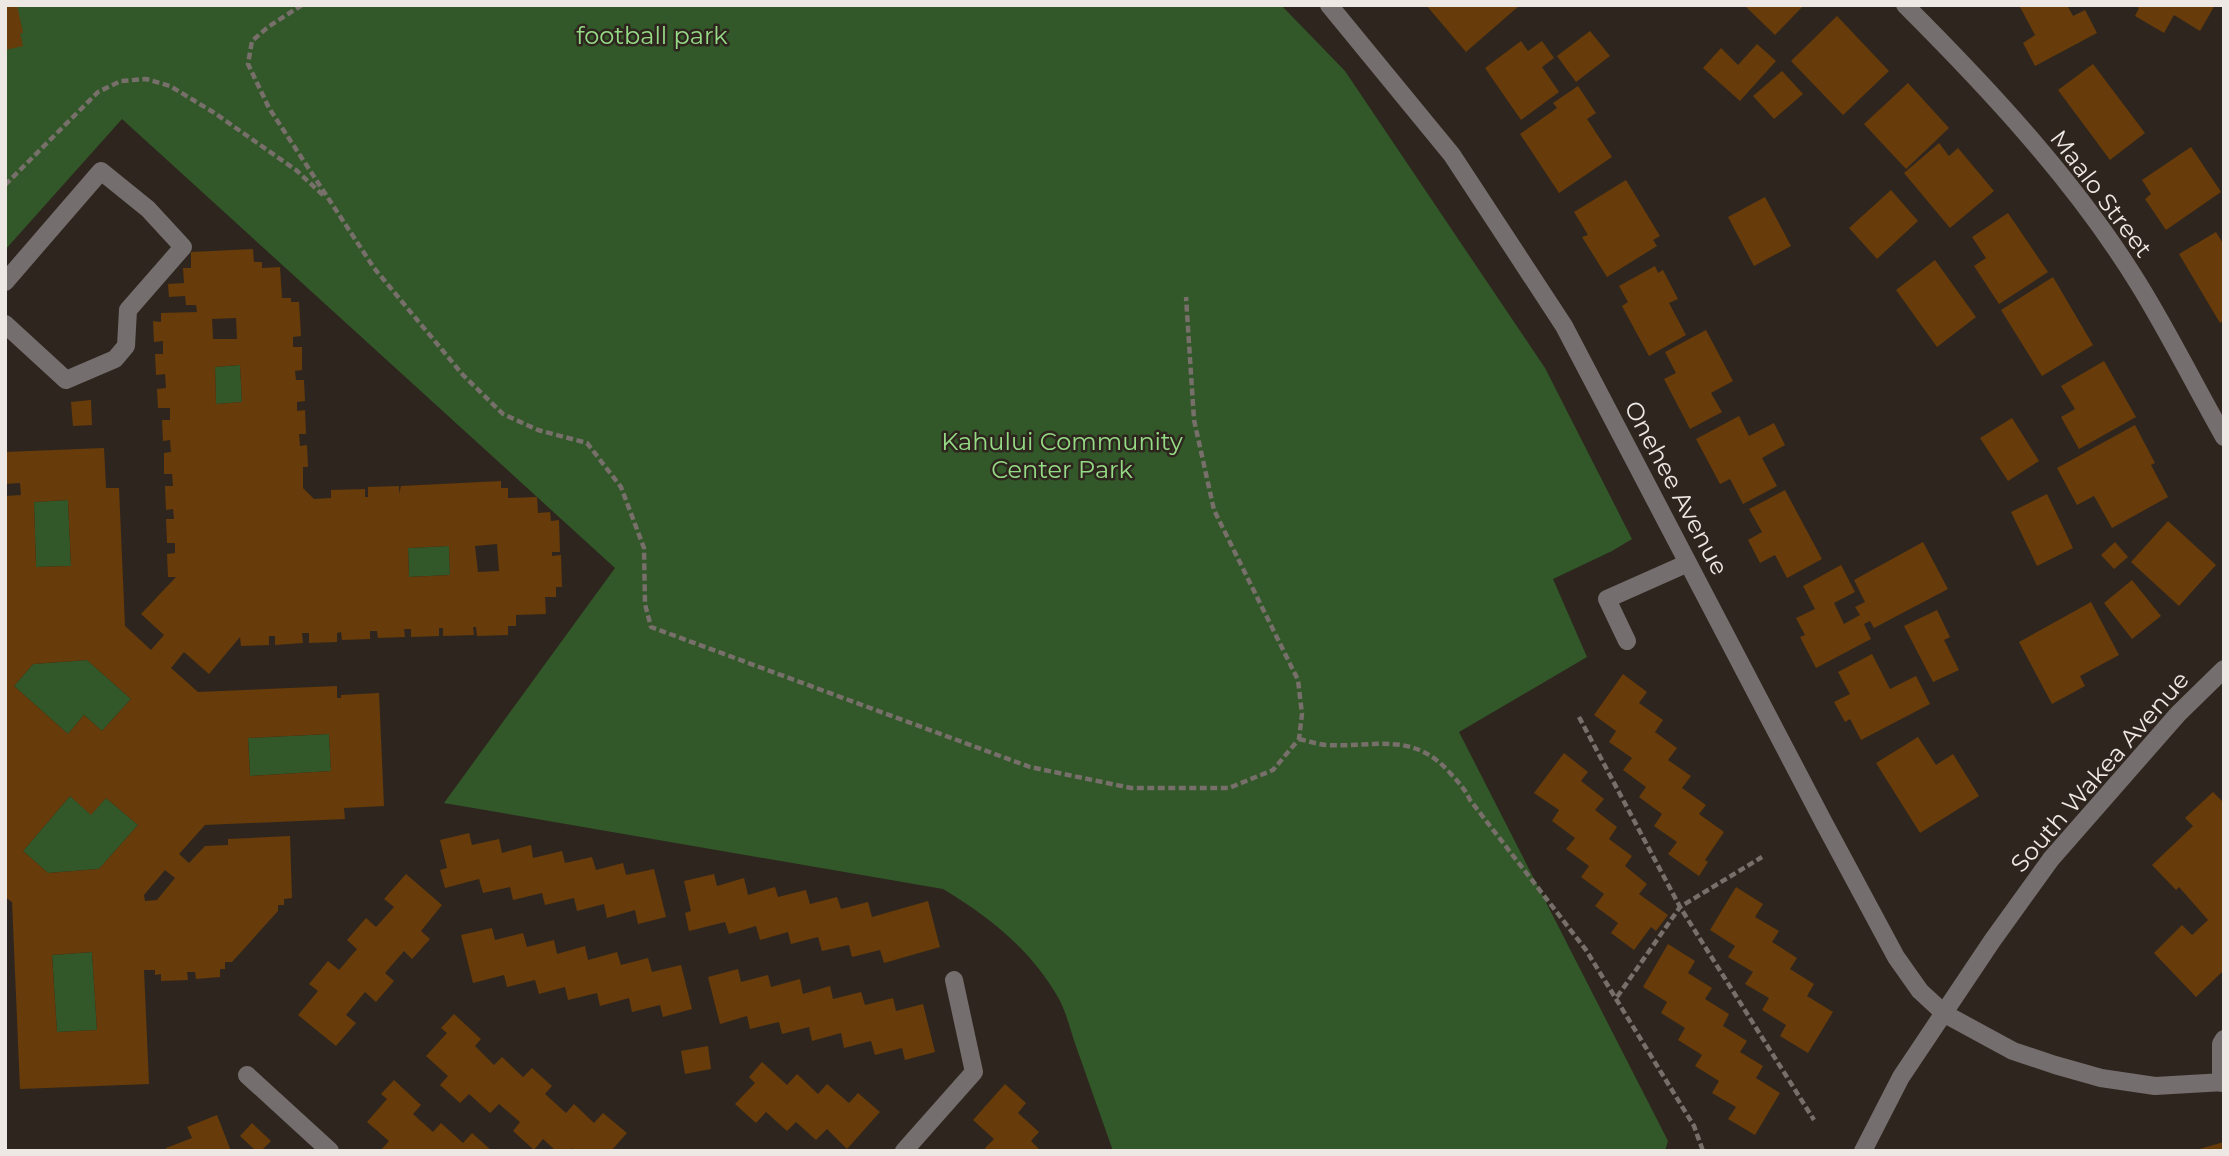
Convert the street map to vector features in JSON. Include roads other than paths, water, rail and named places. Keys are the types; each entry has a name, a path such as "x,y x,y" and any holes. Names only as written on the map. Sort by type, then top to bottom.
{"street":[{"name":"Onehee Avenue","path":"1329,5 1452,155 1564,326 1896,957 1920,991 1945,1014 2013,1051 2101,1078 2155,1086 2222,1083"},
{"name":"Maalo Street","path":"1905,5 1963,64 2079,199 2138,283 2224,437"},
{"path":"5,282 101,171 148,209 183,247 128,310 126,346 115,359 66,380 5,324"},
{"path":"1627,640 1607,599 1688,563"},
{"name":"South Wakea Avenue","path":"1863,1151 1901,1077 1992,941 2051,859 2178,714 2224,668"},
{"path":"904,1151 974,1072 954,981"},
{"path":"2222,1083 2221,1044 2224,1040"},
{"path":"247,1076 330,1151"}],"park label":[{"name":"football park","path":"652,36"},
{"name":"Kahului Community Center Park","path":"1062,456"}]}
